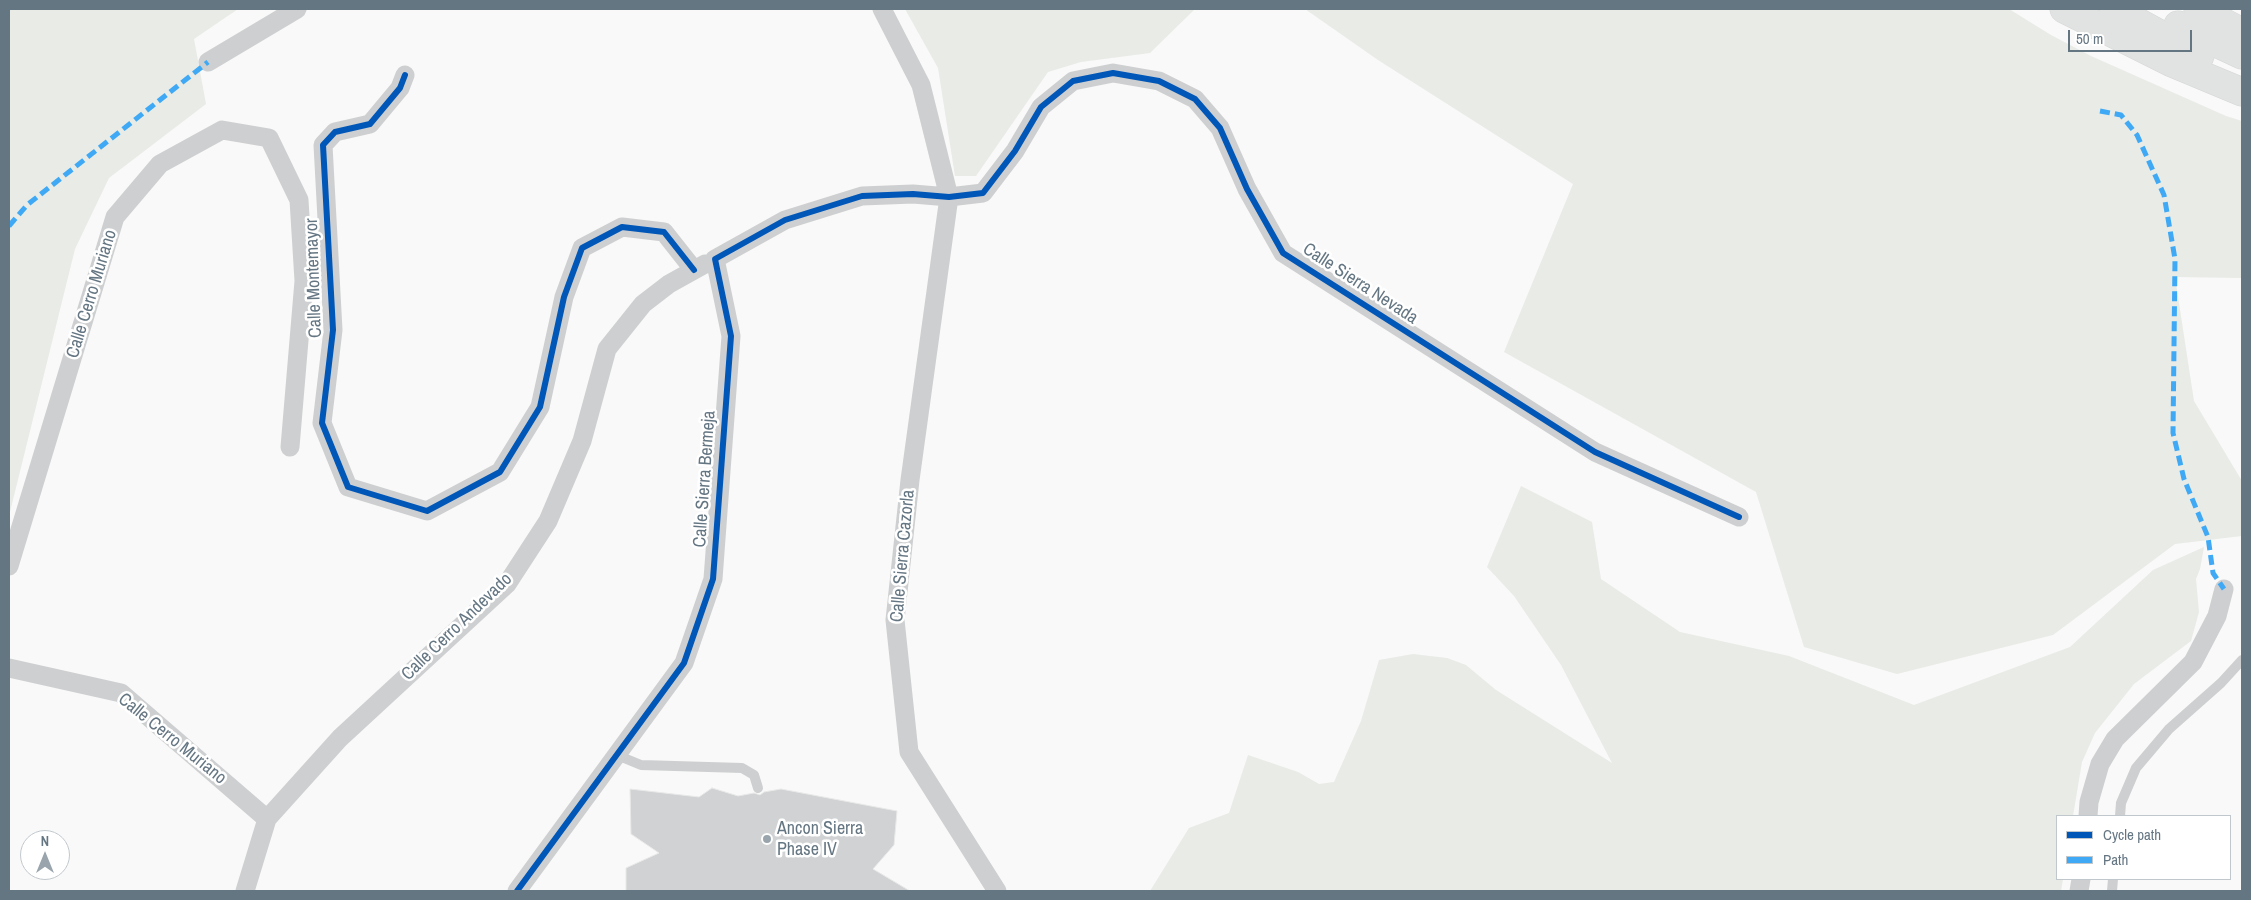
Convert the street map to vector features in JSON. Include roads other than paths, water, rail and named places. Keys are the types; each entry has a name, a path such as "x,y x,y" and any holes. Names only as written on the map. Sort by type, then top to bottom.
{"highway":[{"path":"2064,9 2170,62 2242,92"},
{"path":"2114,9 2172,42 2242,77"},
{"path":"2146,9 2242,55"},
{"path":"2198,9 2242,32"}],"street":[{"path":"208,62 297,9"},
{"path":"716,259 785,220 862,196 913,194 950,197 921,84 882,9"},
{"name":"Calle Sierra Nevada","path":"950,197 983,193 1015,151 1041,107 1073,81 1113,73 1159,81 1195,98 1220,128 1247,189 1283,253 1595,452 1739,518"},
{"name":"Calle Montemayor","path":"405,75 400,88 370,124 335,132 323,145 333,330 322,423 348,487 427,511 500,472 540,407 564,297 582,248 622,227 664,232 694,270"},
{"name":"Calle Cerro Muriano","path":"9,566 115,217 160,164 222,130 269,138 299,200 304,281 290,447"},
{"name":"Calle Sierra Cazorla","path":"950,197 910,480 895,620 909,752 997,891"},
{"name":"Calle Cerro Andevado","path":"245,891 267,819 340,738 507,584 548,521 582,441 607,349 643,304 669,284 716,259"},
{"name":"Calle Sierra Bermeja","path":"517,891 684,663 713,580 731,336 716,259"},
{"path":"2088,815 2089,802 2100,764 2116,739 2193,662 2216,616 2224,588"},
{"name":"Calle Cerro Muriano","path":"9,668 121,693 267,819"}],"lane":[{"path":"2120,815 2122,803 2136,768 2169,729 2221,683 2242,660"},
{"path":"617,753 624,758 642,764 742,768 754,775 758,788"}],"place":[{"name":"Ancon Sierra Phase IV","path":"767,839"}]}
